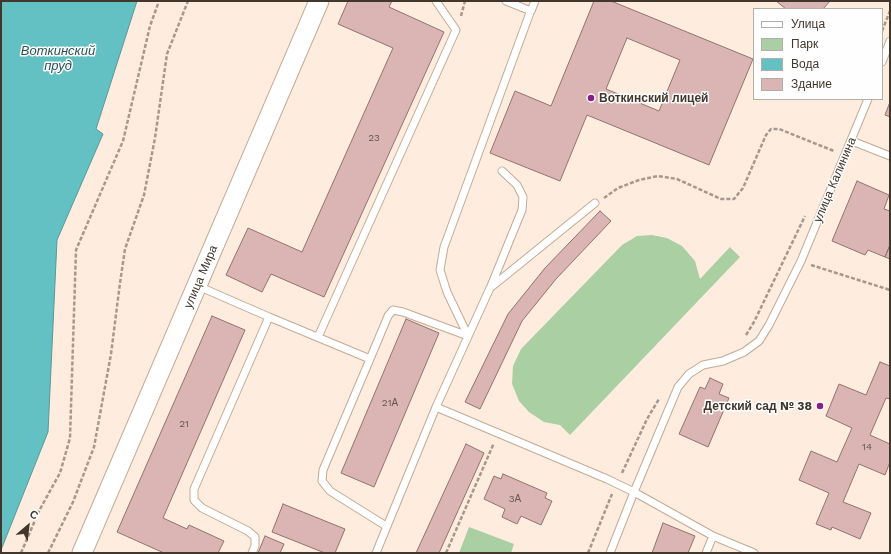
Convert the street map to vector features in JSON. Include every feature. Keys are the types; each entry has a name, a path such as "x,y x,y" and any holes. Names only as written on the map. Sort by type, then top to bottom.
{"main road":[{"name":"улица Мира","path":"82,553 198,286 319,1"}],"lane":[{"path":"318,337 456,30 436,1"},
{"path":"506,1 531,10"},
{"path":"468,336 447,292 440,270 444,247 535,1"},
{"path":"883,59 890,41"},
{"name":"улица Калинина","path":"610,553 678,387 689,374 703,365 723,362 744,352 758,340 769,325 802,261 868,100"},
{"path":"852,141 890,156"},
{"path":"376,553 436,407 490,288 522,210 523,197 517,185 502,171"},
{"path":"490,288 595,203"},
{"path":"198,286 370,359"},
{"path":"386,526 330,491 322,480 323,470 388,316 393,310 403,312 468,336"},
{"path":"252,553 255,546 255,537 248,531 202,508 194,500 194,489 269,317"},
{"path":"436,407 617,484 713,536 754,553"},
{"path":"706,553 713,536"}],"path":[{"path":"21,553 39,511 60,473 70,438 76,250 123,141 150,26 160,1"},
{"path":"48,553 73,502 94,447 111,354 125,249 144,195 156,138 167,54 188,1"},
{"path":"883,28 890,11"},
{"path":"595,203 618,188 639,180 658,176 677,180 721,200 734,199 743,188 766,135 771,129 779,129 828,149"},
{"path":"834,152 837,145"},
{"path":"745,337 754,322 807,212"},
{"path":"802,261 890,290"},
{"path":"588,553 617,484 647,419 661,394"},
{"path":"446,553 498,433"}],"green space":[{"path":"652,235 667,238 682,246 695,261 700,279 730,247 740,257 570,435 560,425 544,422 529,412 519,401 512,384 513,366 521,349 622,245 637,236"},
{"path":"469,527 514,544 511,553 459,553"}],"water":[{"name":"Воткинский пруд","path":"1,1 137,1 96,129 103,134 57,240 48,432 1,550"}],"building":[{"path":"348,1 392,1 389,7 444,32 324,297 271,274 262,292 226,275 248,228 302,252 393,48 338,24"},
{"name":"Воткинский лицей","path":"594,1 611,1 753,59 709,165 587,115 560,181 490,153 515,91 551,106","holes":["627,38 680,60 659,111 606,89"]},
{"path":"776,1 830,1 824,8 785,8"},
{"path":"890,102 890,117 885,115"},
{"path":"857,181 889,195 884,209 890,211 890,245 885,257 868,250 865,255 832,241"},
{"path":"600,211 611,221 556,279 522,321 480,409 465,402 508,314 545,268"},
{"path":"890,245 890,259 885,257"},
{"path":"212,316 245,330 163,518 187,529 189,525 224,541 218,553 164,553 117,532"},
{"path":"406,319 439,333 374,487 341,473"},
{"path":"880,362 890,366 890,399 886,398 870,435 890,444 890,462 885,475 859,464 843,502 871,513 860,539 832,527 831,530 816,524 829,493 799,480 811,451 837,462 852,428 826,416 839,384 866,395"},
{"path":"710,378 723,384 719,394 729,398 708,447 679,434 700,387 705,389"},
{"path":"466,444 484,453 439,553 416,553"},
{"path":"503,474 547,493 545,498 552,501 541,525 521,516 517,524 502,517 505,509 484,499 494,476 501,479"},
{"path":"283,504 345,529 335,553 325,553 272,532"},
{"path":"663,523 695,536 688,553 652,553"},
{"path":"265,536 284,544 280,553 258,553"}],"place":[{"name":"Воткинский лицей","path":"591,98"},
{"name":"Детский сад № 38","path":"820,406"}]}
